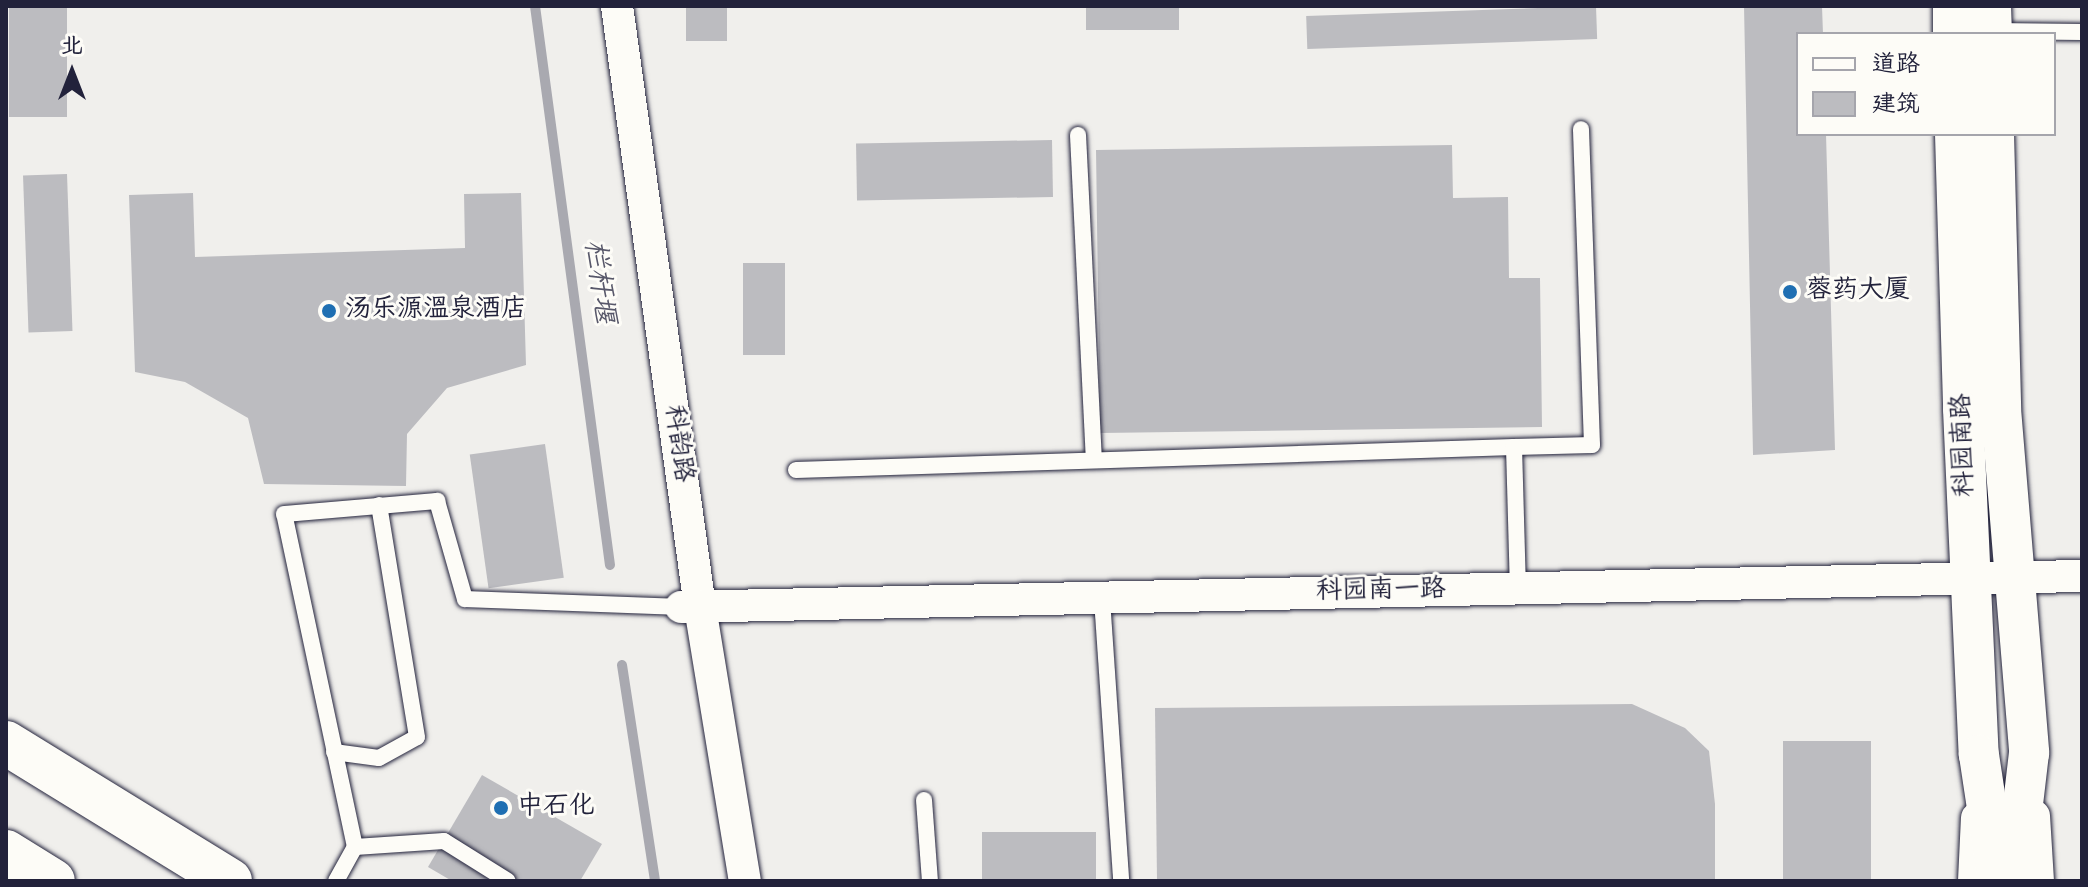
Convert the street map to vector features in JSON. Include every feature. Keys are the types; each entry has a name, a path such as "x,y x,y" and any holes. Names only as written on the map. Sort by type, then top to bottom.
{"main road":[{"path":"6,743 230,881"},
{"path":"6,852 53,881"}],"street":[{"name":"科韵路","path":"617,6 690,607 745,881"},
{"path":"1953,6 1953,32"},
{"name":"科园南路","path":"1955,136 1979,755 1974,881"},
{"name":"科园南路","path":"1994,136 2001,409 2038,881"},
{"name":"科园南一路","path":"690,607 2082,576"},
{"name":"科园南路","path":"2014,881 2029,753"},
{"name":"科园南路","path":"1979,755 1998,881"}],"lane":[{"path":"1992,24 2082,32"},
{"path":"796,470 1592,445 1581,129"},
{"path":"1078,135 1094,460"},
{"path":"1514,447 1518,588"},
{"path":"336,881 355,847 284,514 437,501 465,599 690,607"},
{"path":"334,752 379,758 417,737 379,505"},
{"path":"1102,599 1121,881"},
{"path":"924,800 930,881"},
{"path":"355,847 444,841 508,881"}],"building":[{"path":"9,6 67,6 67,117 9,117"},
{"path":"686,6 727,6 727,41 686,41"},
{"path":"1086,6 1179,6 1179,30 1086,30"},
{"path":"1596,6 1597,39 1307,49 1306,16"},
{"name":"蓉药大厦","path":"1744,6 1822,6 1823,32 1796,32 1796,136 1826,136 1835,450 1753,455"},
{"path":"1052,140 1053,197 857,200 856,143"},
{"path":"1452,145 1453,198 1508,197 1509,278 1540,278 1542,427 1100,433 1096,150"},
{"path":"67,174 72,331 29,332 23,176"},
{"name":"汤乐源温泉酒店","path":"193,193 195,257 465,248 464,194 521,193 526,365 447,388 407,434 406,486 264,484 248,418 185,382 135,372 129,195"},
{"path":"743,263 785,263 785,355 743,355"},
{"path":"545,444 564,578 489,588 470,455"},
{"path":"1632,704 1685,728 1709,751 1715,804 1715,881 1157,881 1155,708"},
{"path":"1783,741 1871,741 1871,881 1783,881"},
{"name":"中石化","path":"482,775 602,844 580,881 452,881 428,867"},
{"path":"982,832 1096,832 1096,881 982,881"}],"waterway":[{"name":"栏杆堰","path":"535,6 610,565"},
{"name":"栏杆堰","path":"622,665 655,881"}],"place":[{"name":"蓉药大厦","path":"1790,292"},
{"name":"汤乐源温泉酒店","path":"329,311"},
{"name":"中石化","path":"501,808"}]}
